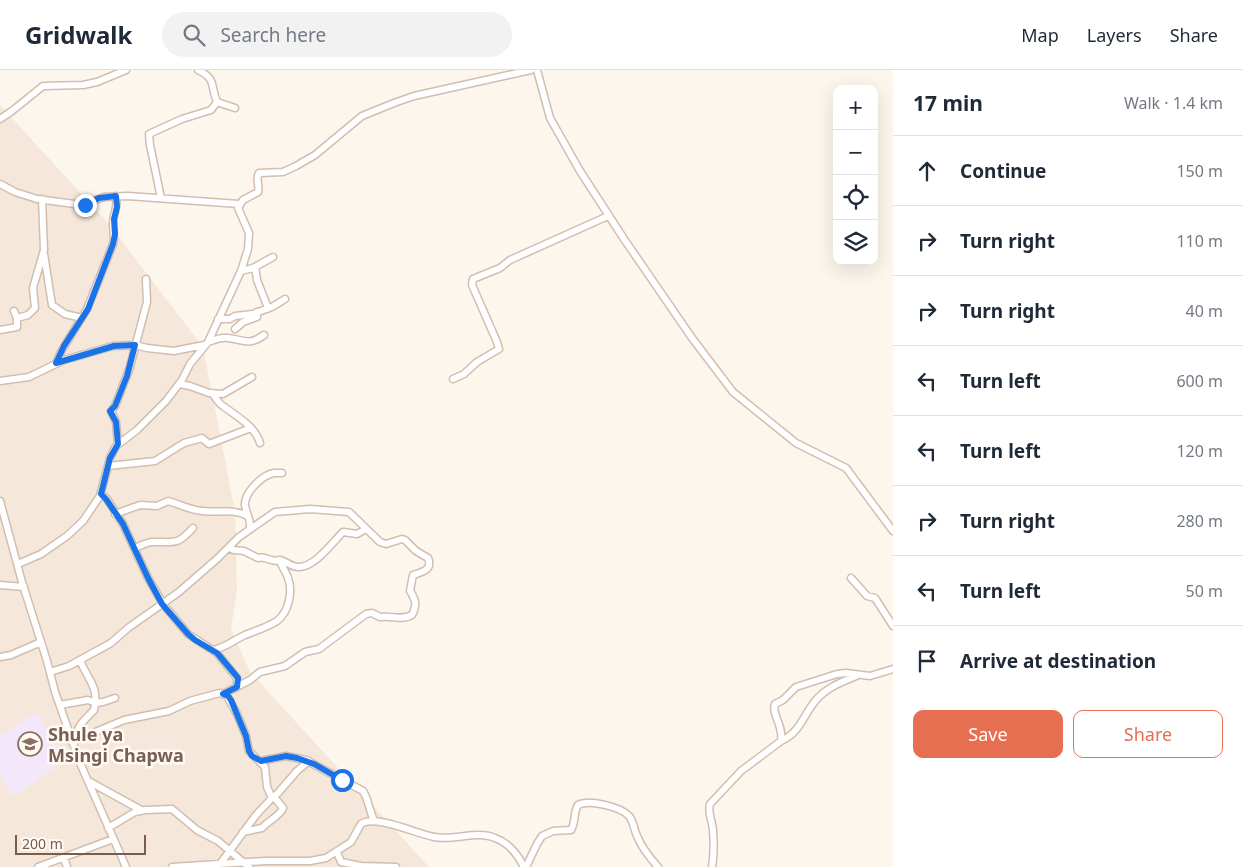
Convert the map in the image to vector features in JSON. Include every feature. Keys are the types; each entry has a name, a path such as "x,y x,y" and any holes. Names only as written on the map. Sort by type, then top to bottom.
{"street":[{"path":"0,118 44,86 82,85 97,82 126,70"},
{"path":"198,70 211,79 217,102 221,105 229,105 235,108"},
{"path":"18,564 40,554 70,534 91,511 101,494 108,466 118,444 137,430 166,401 180,384 190,364 206,344 241,272 250,238 239,212 239,204 245,198 258,192 257,178 259,173 283,172 307,160 362,116 414,96 531,70"},
{"path":"537,70 550,118 580,171 608,216 692,338 733,392 796,443 846,468 893,531"},
{"path":"161,198 150,146 150,133 168,127 182,119 211,110 217,102"},
{"path":"0,184 15,192 42,200 85,205 99,198 116,196 239,204"},
{"path":"56,363 64,346 88,309 113,244 115,234 114,219 117,207 116,196"},
{"path":"42,200 44,252 52,305 65,314 82,318"},
{"path":"452,379 464,374 498,349 497,342 472,285 473,279 500,268 510,260 608,216"},
{"path":"17,318 28,315 35,308 33,288 44,252"},
{"path":"241,272 273,257"},
{"path":"255,267 257,280 268,308"},
{"path":"118,444 116,422 110,411 115,406 127,376 147,302 146,279"},
{"path":"218,319 233,318 257,312 286,299"},
{"path":"0,330 15,328 18,324 14,311"},
{"path":"228,338 243,322 256,317 257,312"},
{"path":"233,318 235,329"},
{"path":"0,381 29,376 56,363 114,346 135,345 174,351 206,344 219,338 249,342 264,334"},
{"path":"180,384 212,394 226,394 252,377"},
{"path":"212,394 222,406 251,428 257,435 260,443"},
{"path":"108,466 155,461 184,443 202,438 209,444 251,428"},
{"path":"250,528 245,498 253,488 272,474 282,473"},
{"path":"101,494 123,524 162,604 188,634 213,650 236,676 238,680 237,687"},
{"path":"0,501 2,518 18,564 60,705 108,828 126,867"},
{"path":"115,514 140,506 158,506 168,501 193,510 220,513 225,510 248,516"},
{"path":"50,672 69,666 111,643 128,628 179,592 250,528 275,512 310,508 349,512 383,543 405,540 416,551 430,560 428,569 412,578 410,591 416,599 412,615 398,618 380,617 372,613 366,614 319,649 305,652 285,666 260,672 223,694 212,694 190,701 169,711 124,720 75,741"},
{"path":"135,548 152,542 180,541 193,528"},
{"path":"229,548 244,551 258,558 263,556 273,561 279,560 301,567 310,564 321,555 343,532 356,534 366,529"},
{"path":"213,650 219,650 240,637 271,624 283,614 289,600 290,587 288,576 279,560"},
{"path":"851,578 867,596 875,598 893,626"},
{"path":"0,585 24,586"},
{"path":"0,656 11,655 41,642"},
{"path":"75,741 78,728 94,710 96,702 96,691 92,682 86,676 80,660"},
{"path":"782,741 780,724 774,707 775,704 783,700 796,687 841,673 870,676 893,669"},
{"path":"712,867 714,840 708,809 710,804 741,771 795,733 810,708 822,694 836,684 857,675"},
{"path":"223,694 229,698 237,714 246,736 249,751 265,767 267,786 273,798 283,808 280,813 268,821 262,828 243,832"},
{"path":"60,705 88,700 96,702 115,698"},
{"path":"261,761 286,756 309,761 363,791 374,820"},
{"path":"220,864 243,832 292,776 309,761"},
{"path":"90,782 141,810"},
{"path":"172,867 243,862 257,864 310,861 326,858 351,842 361,824 374,820 438,838 481,835 496,838 515,852 525,867 540,839 553,831 571,830 575,809 578,805 587,802 605,805 628,814 638,838 658,867"},
{"path":"108,828 141,810 172,809 197,830 216,840 249,867"},
{"path":"38,867 113,838"},
{"path":"337,852 341,862 361,866 396,867"},
{"path":"64,858 67,867"}],"shaded area":[{"path":"0,105 108,223 203,347 235,512 237,590 231,629 250,672 429,867 0,867"},
{"path":"37,712 64,761 13,797 0,773 0,736"}],"place":[{"name":"Shule ya Msingi Chapwa","path":"30,744"}],"route":[{"path":"85,205 99,198 116,196 117,210 113,221 115,234 110,253 88,309 64,346 56,363 81,354 122,344 135,345 127,376 115,406 110,411 116,422 118,444 110,458 101,494 123,524 128,538 135,548 153,589 162,604 188,634 217,653 238,678 237,687 223,694 231,700 252,756 261,761 286,756 306,760 342,780"}]}
